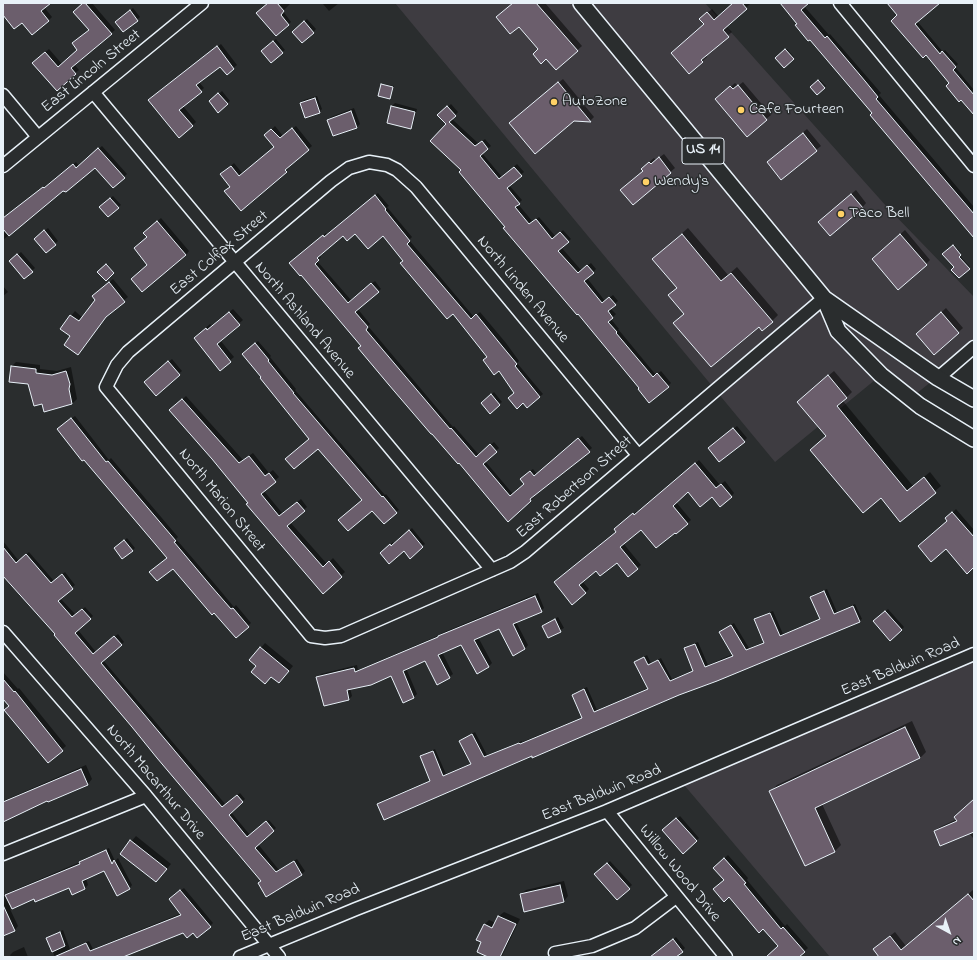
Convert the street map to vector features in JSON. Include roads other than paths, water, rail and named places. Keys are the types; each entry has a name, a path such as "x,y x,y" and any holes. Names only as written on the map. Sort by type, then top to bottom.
{"main road":[{"name":"US 14","path":"581,3 824,298 938,378 974,399"},
{"name":"US 14","path":"824,298 838,331 881,375 920,406 974,438"}],"street":[{"name":"East Lincoln Street","path":"3,166 202,3"},
{"path":"840,3 974,166"},
{"name":"North Ashland Avenue","path":"93,92 234,263 492,570"},
{"path":"3,95 38,137"},
{"name":"East Colfax Street","path":"106,387 117,365 128,352 331,181 349,168 369,162"},
{"name":"North Linden Avenue","path":"369,162 387,165 397,170 416,187 638,455"},
{"name":"East Robertson Street","path":"311,636 325,638 341,636 510,562 525,552 824,298"},
{"path":"938,378 974,347"},
{"name":"North Marion Street","path":"106,387 311,636"},
{"name":"North Macarthur Drive","path":"3,632 146,796 279,957"},
{"name":"East Baldwin Road","path":"240,957 365,905 607,811 974,654"},
{"path":"3,854 146,796"},
{"name":"Willow Wood Drive","path":"607,811 726,957"},
{"path":"555,953 592,946 635,928 676,897"}],"place":[{"name":"AutoZone","path":"554,102"},
{"name":"Cafe Fourteen","path":"741,110"},
{"name":"Wendy's","path":"646,182"},
{"name":"Taco Bell","path":"841,214"}]}
